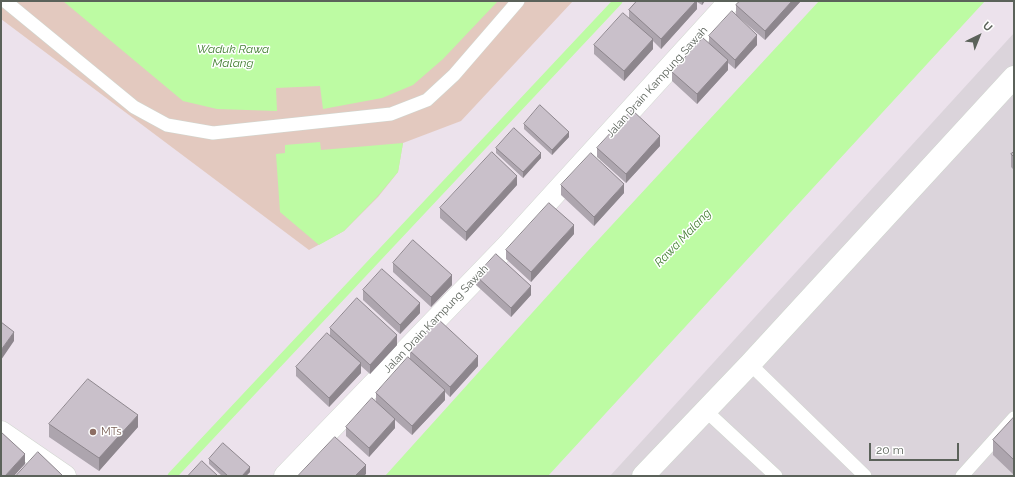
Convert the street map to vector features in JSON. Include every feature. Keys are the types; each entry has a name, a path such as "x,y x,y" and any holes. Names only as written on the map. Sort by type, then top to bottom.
{"street":[{"name":"Jalan Drain Kampung Sawah","path":"285,476 508,245 730,1"},
{"path":"643,476 750,364 1014,77"},
{"path":"1,432 65,476"}],"lane":[{"path":"5,1 134,107 167,125 213,133 392,114 426,100 454,75 518,1"},
{"path":"750,364 865,476"},
{"path":"705,410 776,476"},
{"path":"962,476 1014,418"}],"shaded area":[{"path":"1,1 573,1 461,121 403,143 398,172 378,197 344,231 309,250 1,19"},
{"path":"1014,33 1014,476 610,476"}],"water":[{"name":"Waduk Rawa Malang","path":"63,1 498,1 443,59 413,85 382,98 323,109 320,86 276,88 277,111 217,109 183,101"},
{"name":"Rawa Malang","path":"819,1 985,1 548,476 385,476 587,252"},
{"path":"320,142 321,150 403,143 398,172 377,197 344,231 319,245 280,212 276,154 285,153 285,145"}],"building":[{"path":"637,1 696,1 661,39 629,10"},
{"path":"740,1 792,1 765,31 736,5"},
{"path":"732,11 757,35 735,60 709,36"},
{"path":"623,13 653,39 624,71 594,45"},
{"path":"703,38 728,60 697,94 672,72"},
{"path":"540,105 569,132 552,150 524,124"},
{"path":"632,110 660,136 626,174 597,148"},
{"path":"514,128 541,153 523,172 496,148"},
{"path":"492,152 517,176 466,232 440,208"},
{"path":"591,153 624,184 594,217 561,185"},
{"path":"549,203 574,225 531,272 506,250"},
{"path":"413,240 452,275 431,297 393,263"},
{"path":"496,254 531,286 511,308 476,276"},
{"path":"382,269 420,303 400,325 363,290"},
{"path":"357,298 397,335 370,365 330,328"},
{"path":"438,319 478,356 450,387 410,351"},
{"path":"1,322 14,332 1,350"},
{"path":"327,333 361,363 329,398 296,367"},
{"path":"408,357 445,390 412,426 376,393"},
{"name":"MTs","path":"88,379 138,415 99,458 49,424"},
{"path":"372,398 395,419 369,448 346,427"},
{"path":"1014,417 1014,460 993,440"},
{"path":"1,432 25,454 5,476 1,476"},
{"path":"335,437 366,465 355,476 298,476"},
{"path":"223,443 250,467 242,476 228,476 209,459"},
{"path":"38,452 62,475 61,476 16,476"},
{"path":"202,461 218,476 188,476"}],"waterway":[{"path":"172,476 618,1"}],"place":[{"name":"MTs","path":"93,432"}]}
